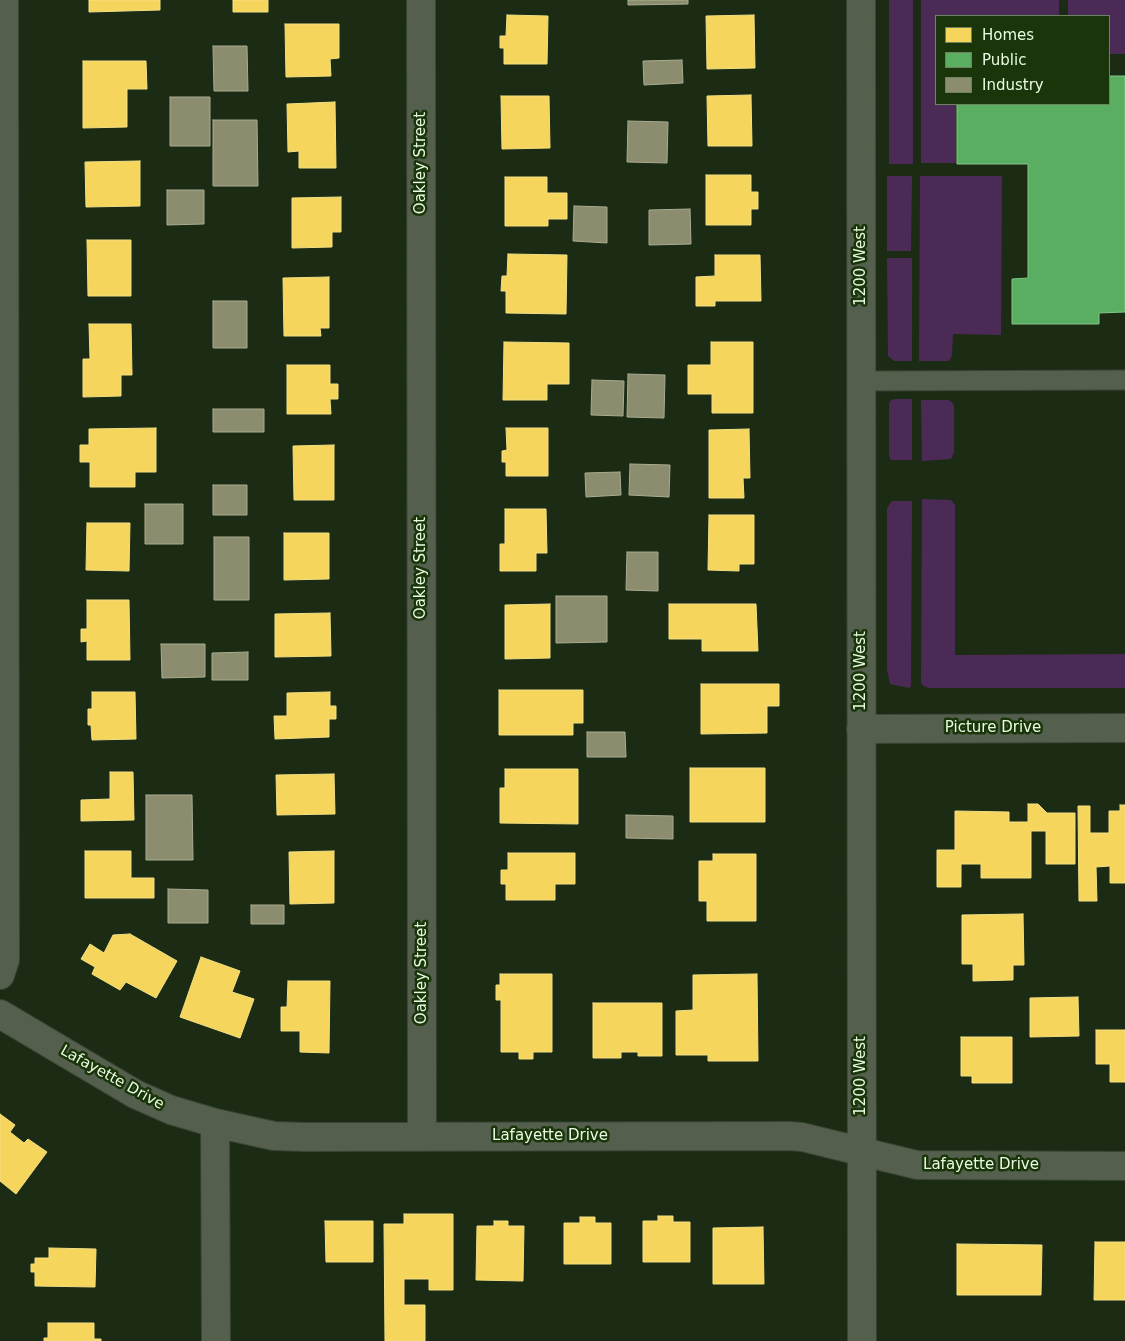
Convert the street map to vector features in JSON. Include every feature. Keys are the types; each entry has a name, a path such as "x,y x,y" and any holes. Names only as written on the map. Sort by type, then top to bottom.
{"street":[{"path":"0,975 5,960 4,0"},
{"name":"Oakley Street","path":"421,0 422,1136"},
{"name":"1200 West","path":"861,0 862,1341"},
{"name":"Picture Drive","path":"861,729 1125,728"},
{"name":"Lafayette Drive","path":"0,1014 135,1094 172,1110 215,1124 274,1136 790,1136 802,1137 917,1165 1125,1166"},
{"path":"215,1124 216,1341"}],"lane":[{"path":"861,382 1125,380"}],"shaded area":[{"path":"889,0 913,0 913,164 889,164"},
{"path":"921,0 1059,0 1059,15 935,15 935,105 956,105 956,163 921,163"},
{"path":"1068,0 1125,0 1125,54 1110,54 1110,15 1068,15"},
{"path":"887,176 912,176 911,251 887,251"},
{"path":"920,176 1002,176 1001,335 953,334 952,354 948,361 919,361"},
{"path":"887,258 912,258 912,361 894,361 888,356"},
{"path":"894,399 912,399 912,460 891,460 889,456 889,404"},
{"path":"921,400 948,400 952,402 954,406 954,452 951,459 922,461"},
{"path":"922,499 951,500 955,505 955,655 1125,654 1125,688 928,688 922,685"},
{"path":"892,501 912,501 911,686 909,688 890,684 887,670 887,508"}],"building: Homes":[{"path":"89,0 160,0 160,10 89,12"},
{"path":"233,0 268,0 268,12 233,12"},
{"path":"507,15 548,16 547,64 504,64 504,48 500,48 500,36 506,36"},
{"path":"754,15 755,68 707,69 706,16"},
{"path":"285,24 339,24 339,58 330,59 331,76 286,77"},
{"path":"83,61 146,61 147,89 127,89 127,127 83,128"},
{"path":"751,95 752,146 708,146 707,96"},
{"path":"501,96 549,96 550,148 502,149"},
{"path":"335,102 336,168 299,168 299,151 288,152 287,104"},
{"path":"140,161 140,206 86,207 85,162"},
{"path":"706,175 751,175 751,192 758,192 758,209 751,209 751,225 706,225"},
{"path":"505,177 547,177 547,193 567,193 567,219 548,219 548,226 505,226"},
{"path":"341,197 341,232 332,232 332,247 292,248 292,198"},
{"path":"87,240 131,240 131,296 88,296"},
{"path":"508,254 567,255 566,314 506,313 506,291 501,291 502,276 507,276"},
{"path":"715,255 760,255 761,301 715,301 715,306 696,306 696,277 715,276"},
{"path":"329,277 329,328 320,328 321,336 284,336 283,278"},
{"path":"89,324 131,324 132,375 121,375 121,396 83,397 83,359 90,359"},
{"path":"504,342 569,343 569,384 547,384 547,400 503,400"},
{"path":"711,342 753,342 753,413 712,413 712,394 688,394 688,365 711,365"},
{"path":"287,365 330,365 330,384 338,384 338,399 330,399 331,414 287,414"},
{"path":"156,428 156,472 135,472 135,487 90,487 90,462 80,462 80,445 89,445 89,429"},
{"path":"506,428 548,428 548,476 506,476 506,462 502,462 502,451 507,450"},
{"path":"749,429 750,478 743,478 744,498 709,498 709,430"},
{"path":"334,445 334,500 294,500 293,446"},
{"path":"505,509 546,509 547,553 536,553 536,571 500,571 500,544 505,544"},
{"path":"709,515 754,515 754,564 739,564 739,571 708,570"},
{"path":"87,523 130,523 129,571 86,570"},
{"path":"284,533 329,533 329,579 284,580"},
{"path":"87,600 129,600 130,660 87,660 87,641 81,642 81,629 87,629"},
{"path":"550,604 550,658 505,659 505,605"},
{"path":"669,604 756,604 758,651 702,651 702,639 669,639"},
{"path":"330,613 331,656 275,657 275,614"},
{"path":"701,684 779,684 779,706 767,706 767,733 701,734"},
{"path":"499,690 583,690 583,723 573,723 573,735 499,735"},
{"path":"92,692 135,692 136,739 92,740 91,725 88,725 88,709 92,709"},
{"path":"330,692 330,706 336,706 336,719 329,719 329,737 275,739 274,716 287,716 287,693"},
{"path":"690,768 765,768 765,822 690,822"},
{"path":"505,769 578,769 578,824 500,823 500,788 505,788"},
{"path":"110,772 133,772 134,820 81,821 81,800 110,799"},
{"path":"334,774 335,814 277,815 276,775"},
{"path":"1028,804 1038,804 1047,813 1075,813 1075,864 1046,864 1046,831 1031,831 1031,878 981,878 981,864 961,864 961,887 937,887 937,850 955,850 955,811 1009,812 1009,822 1028,822"},
{"path":"1120,805 1125,805 1125,883 1110,883 1110,866 1096,867 1097,901 1079,901 1078,806 1090,806 1090,833 1109,833 1109,811 1120,811"},
{"path":"85,851 131,851 131,878 154,878 154,898 85,898"},
{"path":"334,851 334,903 290,904 289,852"},
{"path":"508,853 575,853 575,884 555,884 555,900 506,900 506,884 501,884 501,870 508,870"},
{"path":"713,854 756,854 756,921 707,921 707,901 699,901 699,861 713,861"},
{"path":"1023,914 1024,965 1013,965 1013,980 973,981 973,964 962,964 962,915"},
{"path":"130,934 177,961 156,998 126,982 120,990 92,974 95,967 81,959 90,944 104,953 113,935"},
{"path":"201,957 240,971 232,992 254,999 240,1038 180,1017"},
{"path":"500,974 552,974 552,1052 533,1052 533,1059 519,1059 519,1052 501,1052 501,1000 496,1000 496,985 500,985"},
{"path":"757,974 758,1061 708,1061 708,1055 676,1055 676,1011 693,1010 693,975"},
{"path":"288,981 330,981 329,1053 300,1052 300,1031 281,1031 281,1007 287,1007"},
{"path":"1078,997 1079,1036 1030,1037 1030,998"},
{"path":"593,1003 662,1003 662,1056 638,1056 638,1052 621,1052 621,1058 593,1058"},
{"path":"1096,1030 1125,1030 1125,1082 1110,1082 1110,1064 1096,1064"},
{"path":"961,1037 1012,1037 1012,1083 972,1083 972,1076 961,1076"},
{"path":"0,1114 15,1125 10,1132 24,1143 28,1139 47,1152 16,1194 0,1181"},
{"path":"404,1214 453,1214 453,1290 429,1290 429,1279 404,1279 404,1305 425,1305 425,1341 385,1341 384,1224 404,1224"},
{"path":"658,1216 673,1216 673,1222 690,1222 690,1262 643,1262 643,1221 658,1221"},
{"path":"580,1217 595,1217 595,1223 611,1223 611,1264 564,1264 564,1223 580,1223"},
{"path":"325,1221 373,1221 373,1262 326,1262"},
{"path":"494,1221 508,1221 508,1226 524,1226 523,1281 476,1280 477,1226 494,1226"},
{"path":"763,1227 764,1284 713,1284 713,1228"},
{"path":"1095,1242 1125,1242 1125,1300 1094,1300"},
{"path":"957,1244 1042,1245 1041,1295 957,1295"},
{"path":"49,1248 96,1249 95,1287 35,1286 35,1272 31,1272 31,1264 35,1264 35,1258 49,1258"},
{"path":"48,1323 94,1323 94,1339 101,1339 101,1341 44,1341 44,1338 48,1338"}],"building: Public":[{"path":"1110,76 1125,76 1125,312 1099,313 1099,324 1012,324 1012,279 1028,278 1028,164 957,164 957,105 1110,105"}],"building: Industry":[{"path":"628,0 688,0 688,4 628,5"},
{"path":"213,46 247,46 248,91 214,91"},
{"path":"682,60 683,83 644,85 643,61"},
{"path":"170,97 210,97 210,146 170,146"},
{"path":"213,120 257,120 258,186 213,186"},
{"path":"628,121 668,122 667,163 627,162"},
{"path":"167,190 204,190 204,224 167,225"},
{"path":"574,206 607,207 607,243 573,241"},
{"path":"690,209 691,244 649,245 649,210"},
{"path":"213,301 247,301 247,348 213,348"},
{"path":"628,374 665,375 664,418 627,417"},
{"path":"592,380 624,381 623,416 591,415"},
{"path":"213,409 264,409 264,432 213,432"},
{"path":"630,464 670,465 669,497 629,495"},
{"path":"620,472 621,495 586,497 585,473"},
{"path":"213,485 247,485 247,515 213,515"},
{"path":"145,504 183,504 183,544 145,544"},
{"path":"214,537 249,537 249,600 214,600"},
{"path":"627,552 658,552 658,591 626,590"},
{"path":"556,596 607,596 607,642 556,643"},
{"path":"161,644 205,644 205,677 162,678"},
{"path":"248,652 248,680 212,680 212,653"},
{"path":"587,732 625,732 626,757 587,757"},
{"path":"146,795 192,795 193,860 146,860"},
{"path":"626,815 673,816 673,839 626,838"},
{"path":"168,889 208,890 208,923 168,923"},
{"path":"251,905 284,905 284,924 251,924"}]}
